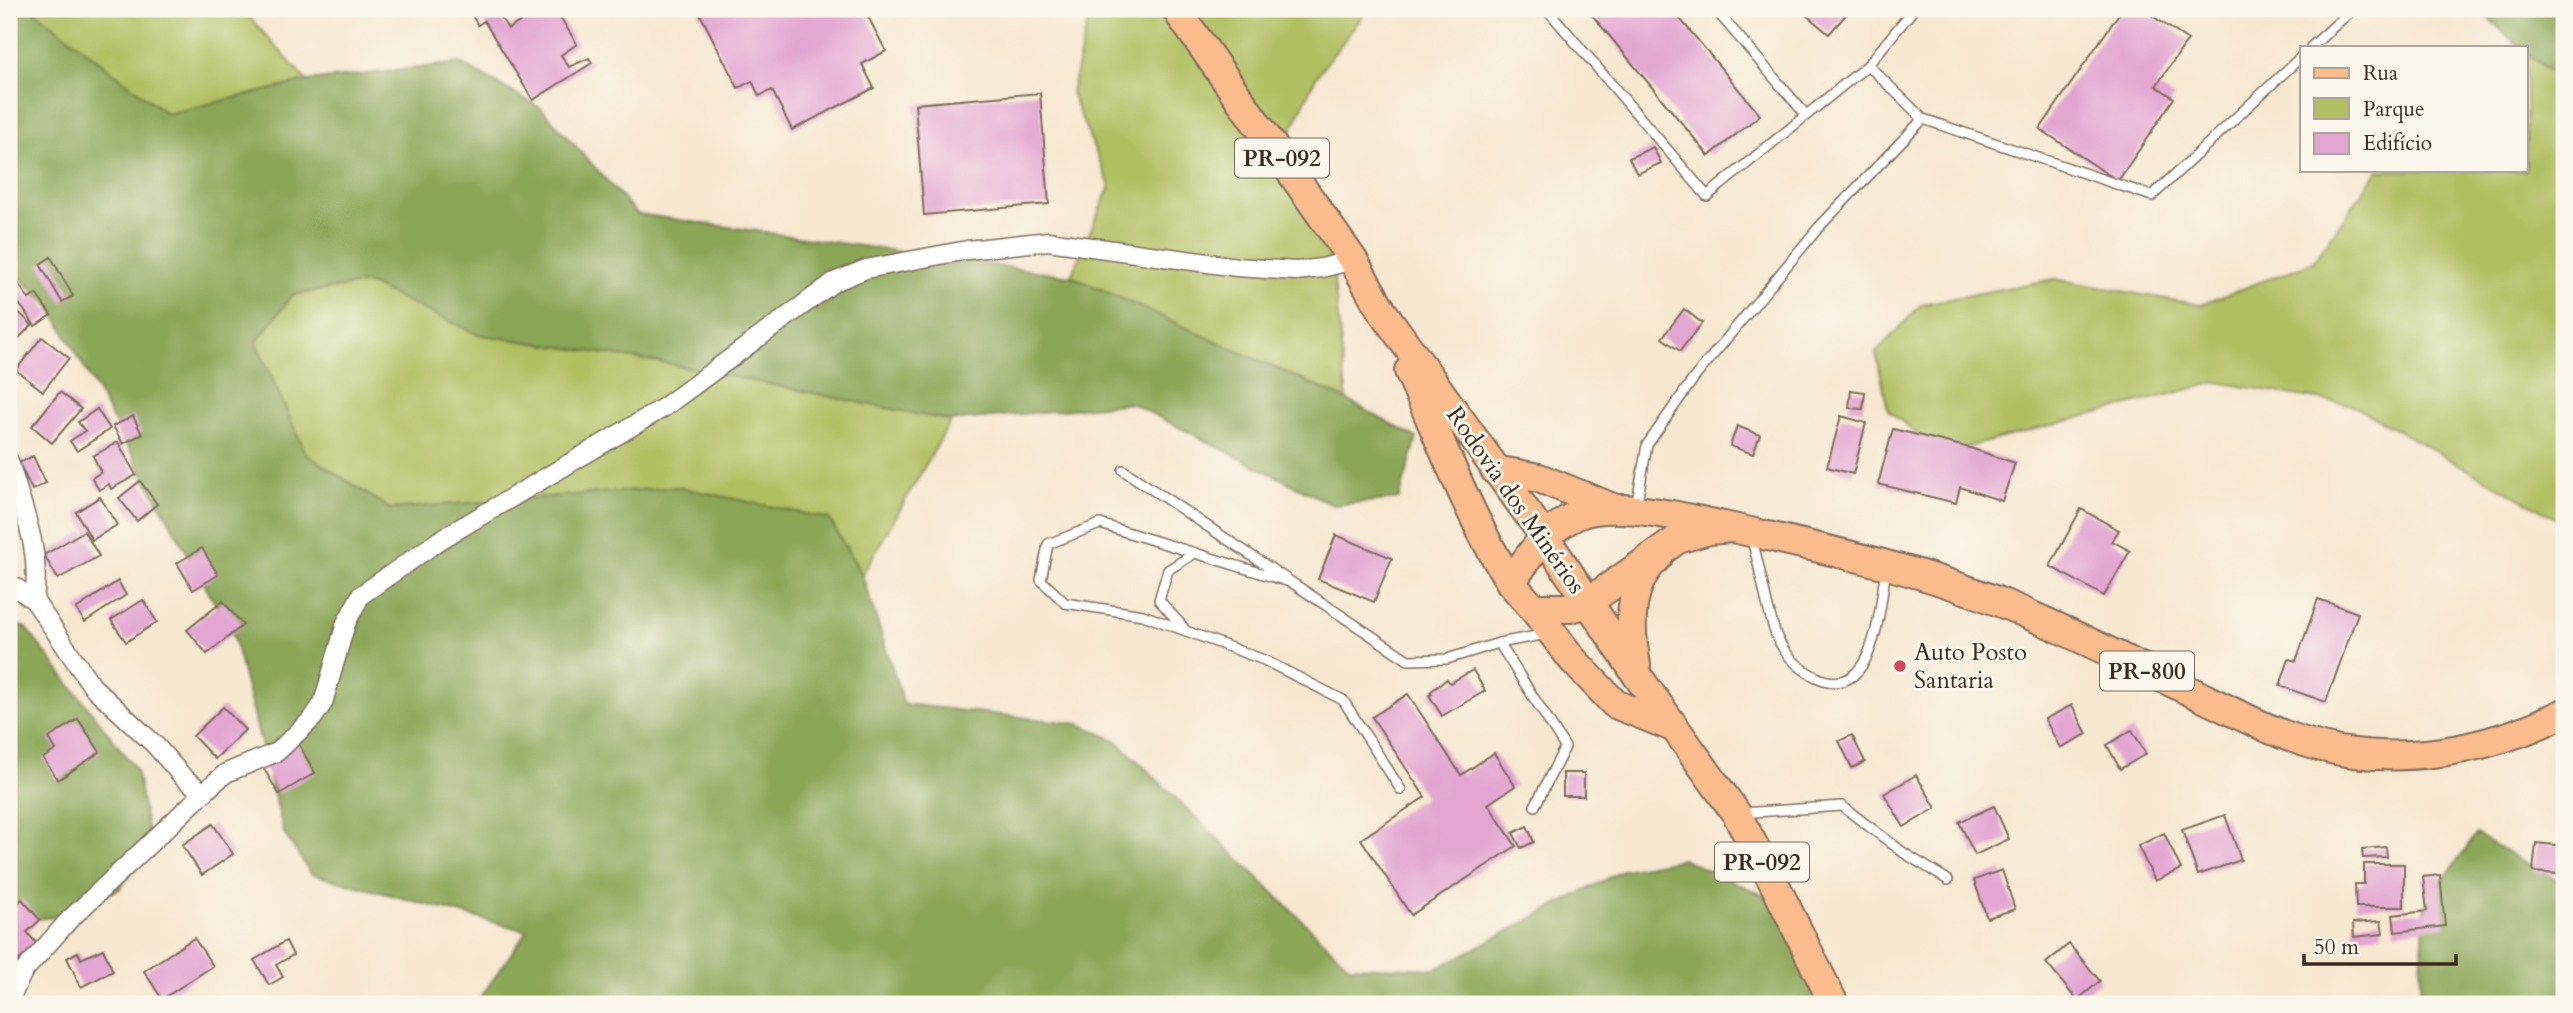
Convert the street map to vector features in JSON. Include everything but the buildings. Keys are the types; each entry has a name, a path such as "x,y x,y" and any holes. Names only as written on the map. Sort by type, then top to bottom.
{"main road":[{"name":"Rodovia dos Minérios","path":"1176,9 1353,260 1382,311 1544,536 1639,678 1736,813 1834,1004"},
{"path":"1382,311 1429,413 1452,474 1492,553 1511,583 1534,608 1573,660 1615,704 1675,728"},
{"path":"1495,470 1539,478 1626,510"},
{"name":"PR-800","path":"1544,536 1580,514 1626,510 1668,513 1809,545 1933,579 2008,605 2242,717 2311,745 2355,753 2433,754 2480,745 2533,728 2564,713"},
{"name":"PR-800","path":"1588,601 1678,539 1709,530 1740,530"},
{"path":"1511,583 1544,536"},
{"path":"1639,678 1630,636 1630,622 1637,590 1644,573 1678,539"},
{"path":"1534,608 1570,608 1588,601"}],"street":[{"path":"9,1001 23,972 69,920 204,793 226,773 277,752 313,718 323,703 346,623 361,595 440,540 663,408 834,282 866,269 967,250 1048,241 1237,267 1296,271 1353,260"},
{"path":"9,461 35,548 37,583 34,600"},
{"path":"9,583 34,600 92,685 155,745 184,778 204,793"}],"lane":[{"path":"1547,9 1707,197 1868,65 1914,9"},
{"path":"1715,9 1806,115"},
{"path":"2313,46 2353,9"},
{"path":"1868,65 1923,119 2152,196 2300,58"},
{"path":"1626,510 1647,445 1694,378 1819,227 1923,119"},
{"path":"1123,470 1408,660 1447,659 1499,643 1552,633"},
{"path":"1290,582 1100,524 1048,544 1041,580 1065,603 1143,615 1264,660 1343,700 1401,790"},
{"path":"1740,530 1761,567 1776,635 1794,662 1805,672 1821,679 1849,679 1868,658 1886,566"},
{"path":"1185,630 1159,600 1168,570 1195,553"},
{"path":"1499,643 1565,747 1535,806"},
{"path":"1736,813 1842,806 1904,853 1948,880"}],"green space":[{"path":"9,9 32,9 167,114 307,81 460,63 541,108 637,214 1071,276 1347,400 1417,438 1399,499 1333,505 1131,403 951,421 665,363 477,334 367,283 292,295 256,343 306,454 390,509 678,487 829,519 862,575 904,704 1080,724 1117,741 1349,966 1436,969 1624,870 1683,859 1770,898 1829,1004 476,1004 527,931 311,874 284,833 234,638 50,306 9,267"},
{"path":"32,9 242,9 307,81 167,114"},
{"path":"1091,9 1368,9 1316,77 1285,144 1332,264 1347,400 1071,276 1110,186 1071,93"},
{"path":"2478,9 2564,9 2564,83 2528,54 2528,46 2519,46"},
{"path":"2528,54 2564,83 2564,523 2352,405 2217,382 1941,454 1888,410 1876,352 1922,304 2055,279 2200,305 2313,262 2377,172 2528,172"},
{"path":"367,283 477,334 665,363 951,421 862,575 829,519 678,487 390,509 306,454 256,343 292,295"},
{"path":"9,621 26,628 136,769 150,844 120,889 52,917 9,923"},
{"path":"2476,834 2564,884 2564,1004 2419,1004 2425,906"}],"place":[{"name":"Auto Posto Santaria","path":"1900,666"}]}
